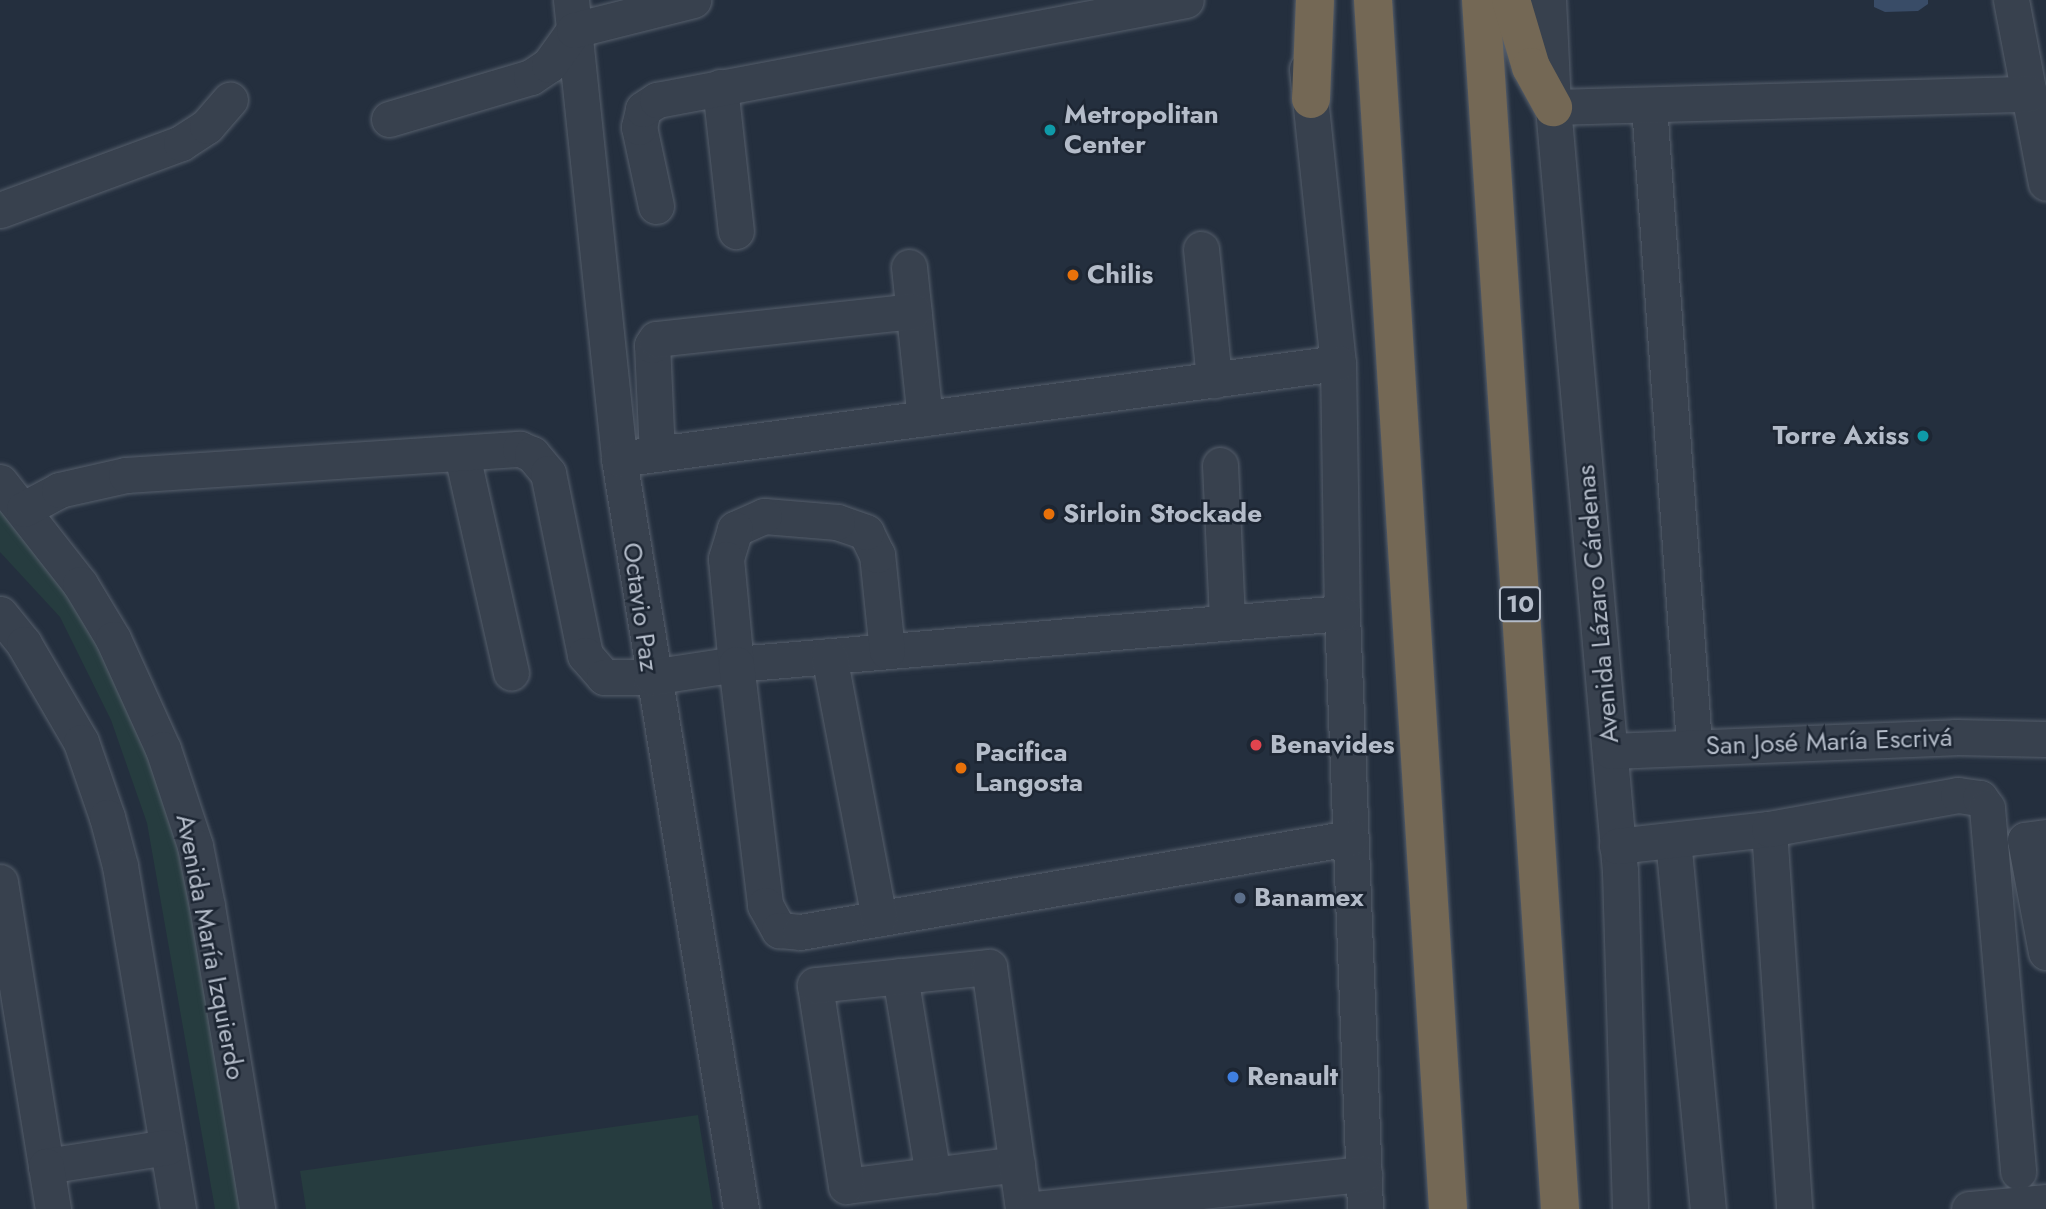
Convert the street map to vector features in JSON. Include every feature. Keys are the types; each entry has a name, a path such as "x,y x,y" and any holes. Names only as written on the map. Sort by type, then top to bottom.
{"highway":[{"path":"1311,99 1315,0"},
{"path":"1373,0 1448,1209"},
{"name":"10","path":"1481,0 1560,1209"},
{"path":"1511,0 1531,67 1553,107"}],"street":[{"path":"390,118 531,77 549,65 591,13 693,0"},
{"path":"656,206 639,127 643,109 657,100 1186,0"},
{"path":"1298,0 1338,363 1342,613 1365,1209"},
{"name":"Avenida Lázaro Cárdenas","path":"1548,0 1553,107 1611,751 1618,858 1630,1209"},
{"path":"2022,5 2031,94 2046,183"},
{"name":"Octavio Paz","path":"591,13 618,459 650,677 741,1209"},
{"path":"720,88 736,231"},
{"path":"1553,107 2031,94"},
{"path":"0,211 181,143 207,126 230,100"},
{"path":"1649,106 1694,746"},
{"path":"1201,249 1214,380"},
{"path":"909,267 925,418"},
{"path":"657,454 652,345 656,339 913,311"},
{"path":"618,459 1338,363"},
{"path":"23,509 71,486 126,475 462,455 520,449 542,462 552,486 589,665 604,677 650,677 736,664 1342,613"},
{"path":"462,455 510,673"},
{"path":"1220,464 1227,622"},
{"name":"Avenida María Izquierdo","path":"0,482 80,584 113,639 144,703 181,802 207,906 257,1209"},
{"path":"887,651 877,555 866,532 837,522 764,516 745,521 728,545 736,664 771,922 779,930 800,932 1350,838"},
{"path":"0,614 24,644 81,742 107,817 120,866 178,1209"},
{"path":"829,656 879,918"},
{"name":"San José María Escrivá","path":"1611,751 1955,737 2046,739"},
{"path":"1618,858 1675,851 1769,829 1958,795 1980,798 1987,808 2018,1172"},
{"path":"1769,829 1794,1209"},
{"path":"2046,837 2025,840 2046,953"},
{"path":"1675,851 1708,1209"},
{"path":"0,882 53,1209"},
{"path":"1017,1164 846,1186 815,985 989,967 1017,1164 1023,1209"},
{"path":"900,976 933,1175"},
{"path":"46,1166 168,1147"},
{"path":"1034,1209 1364,1174"},
{"path":"1969,1209 2046,1202"}],"green space":[{"path":"0,493 124,683 186,875 243,1209 215,1209 147,823 111,720 60,617 0,552"},
{"path":"698,1115 713,1209 306,1209 300,1171"}],"water":[{"path":"1874,0 1928,0 1928,4 1918,11 1885,12 1874,7"}],"place":[{"name":"Metropolitan Center","path":"1050,130"},
{"name":"Chilis","path":"1073,275"},
{"name":"Torre Axiss","path":"1923,436"},
{"name":"Sirloin Stockade","path":"1049,514"},
{"name":"Benavides","path":"1256,745"},
{"name":"Pacifica Langosta","path":"961,768"},
{"name":"Banamex","path":"1240,898"},
{"name":"Renault","path":"1233,1077"}]}
